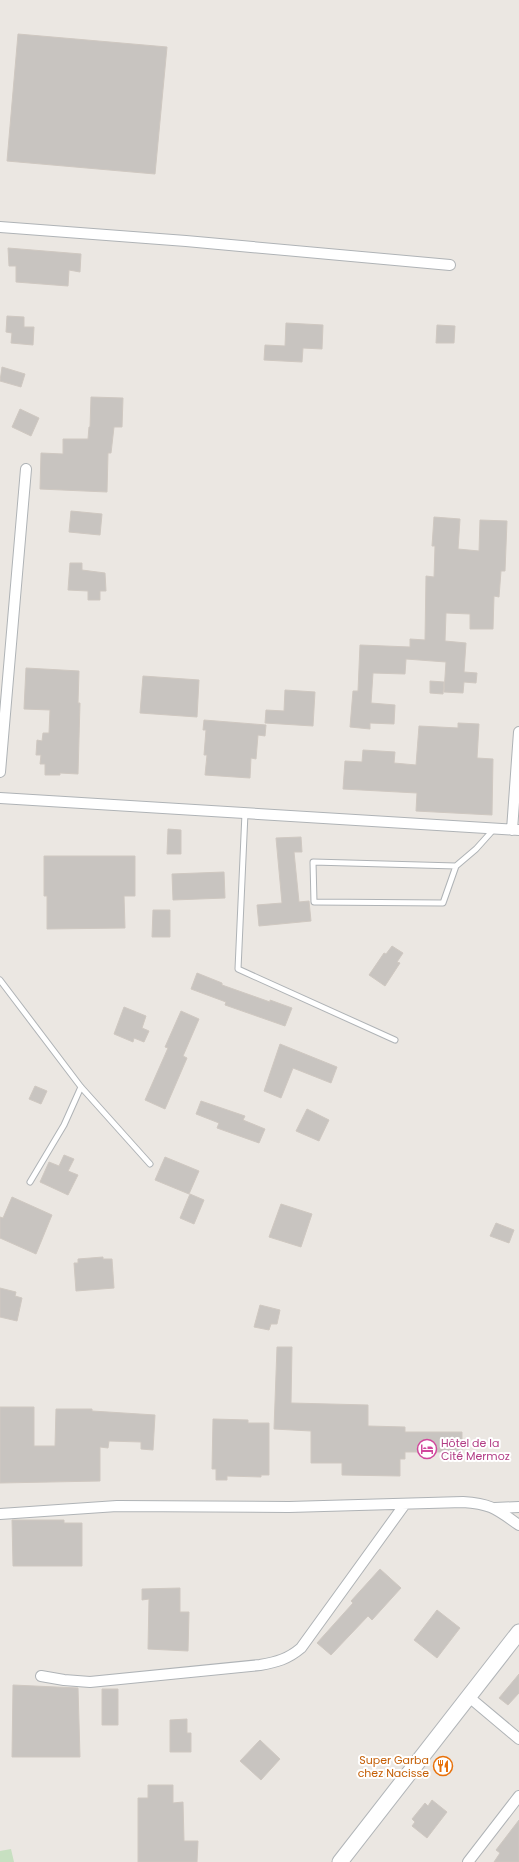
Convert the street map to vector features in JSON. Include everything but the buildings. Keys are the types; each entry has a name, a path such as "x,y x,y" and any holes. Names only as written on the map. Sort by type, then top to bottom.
{"main road":[{"path":"340,1862 519,1632"}],"street":[{"path":"0,227 186,241 450,265"},
{"path":"0,772 26,469"},
{"path":"0,798 515,830 519,732"},
{"path":"0,1514 117,1506 289,1507 463,1502 495,1508 519,1507"},
{"path":"41,1676 90,1682 278,1662 290,1657 301,1648 405,1504"},
{"path":"495,1508 519,1526"},
{"path":"469,1697 519,1739"},
{"path":"468,1862 519,1796"}],"lane":[{"path":"246,813 238,969 394,1040"},
{"path":"456,866 313,862 314,902 443,903 456,866 476,849 494,829"},
{"path":"0,980 81,1087 150,1164"},
{"path":"30,1182 64,1125 81,1087"}],"green space":[{"path":"11,1849 14,1862 0,1862 0,1851"}],"place":[{"name":"Hôtel de la Cité Mermoz","path":"427,1449"},
{"name":"Super Garba chez Nacisse","path":"443,1766"}]}
